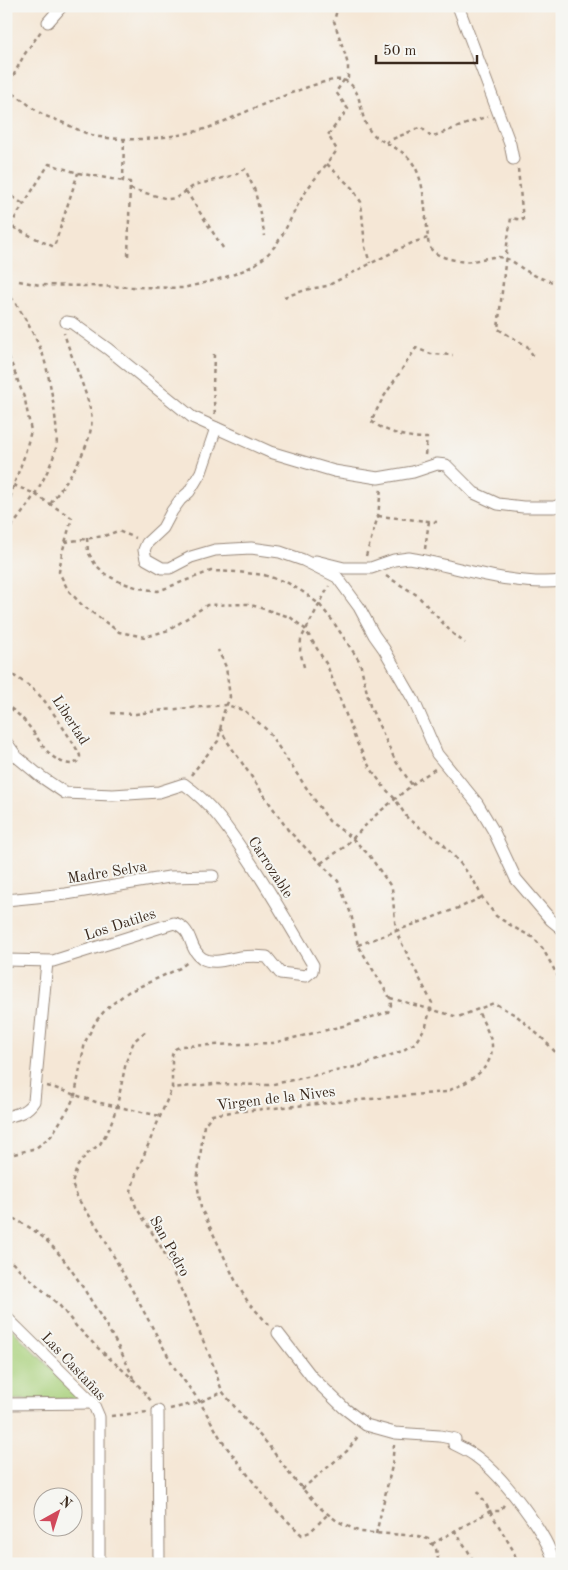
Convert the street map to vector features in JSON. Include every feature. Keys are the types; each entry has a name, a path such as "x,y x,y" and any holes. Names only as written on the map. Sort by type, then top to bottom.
{"street":[{"path":"48,22 62,6"},
{"path":"458,6 498,112 513,159"},
{"path":"66,322 72,322 108,349 192,417 270,452 334,471 378,478 413,472 437,464 446,465 474,493 498,504 523,507 554,507 562,504"},
{"path":"216,428 201,472 189,492 172,511 163,528 147,542 144,550 146,559 162,568 170,568 191,557 215,550 251,548 280,552 344,568 367,568 394,560 409,558 523,582 548,583 562,581"},
{"path":"280,552 303,560 337,577 359,607 374,636 384,649 414,701 437,754 478,804 516,878 551,920 562,929"},
{"path":"6,742 17,757 65,793 113,795 159,792 184,784"},
{"name":"Carrozable","path":"184,784 201,796 230,831 274,898 313,964 312,972 306,976 280,973 267,957 240,957 211,961 202,958 197,953"},
{"name":"Madre Selva","path":"6,900 66,894 169,877 213,876"},
{"name":"Los Datiles","path":"6,960 46,962 75,955 174,922 182,925 188,933 197,953"},
{"path":"6,1117 29,1108 34,1101 46,962"},
{"name":"Las Castañas","path":"6,1317 93,1403 99,1417 99,1564"},
{"path":"278,1333 312,1378 338,1403 366,1425 395,1434 440,1436 455,1439 454,1444 478,1458 498,1477 528,1514 549,1547 554,1564"},
{"path":"6,1404 93,1403"},
{"path":"158,1411 159,1564"}],"path":[{"path":"19,281 40,285 183,288 204,283 252,266 265,256 280,240 305,192 337,150 328,135 348,109 336,92 344,80 348,78 348,65 334,21 338,6"},
{"path":"48,22 24,55 6,90 18,95 45,116 99,137 154,138 187,134 234,118 269,102 317,84 340,79 344,80 354,88 371,132 404,154 416,168 424,196 428,238 431,249 436,254 461,261 505,258 534,275 562,284"},
{"path":"386,143 421,127 432,137 498,112"},
{"path":"123,182 124,138"},
{"path":"513,159 519,171 523,220 511,218 498,329 527,346 532,354 528,359"},
{"path":"10,226 49,164 78,173 130,182 128,258"},
{"path":"327,164 352,188 361,202 365,248 370,264"},
{"path":"130,189 168,200 176,198 195,185 234,175 245,169 255,191 265,236"},
{"path":"6,224 54,247 78,173"},
{"path":"186,191 225,251"},
{"path":"6,192 24,205"},
{"path":"284,297 309,289 327,286 414,242 428,238"},
{"path":"6,291 42,351 54,413 56,446 42,481 18,519 6,533"},
{"path":"51,503 80,460 88,441 91,415 64,332 66,322"},
{"path":"423,469 427,438 411,438 391,432 371,421 383,398 416,348 431,354 453,355"},
{"path":"6,349 25,400 31,431 6,515"},
{"path":"214,354 213,387 216,428"},
{"path":"383,477 378,516 367,568 417,595 452,634 465,643"},
{"path":"6,482 34,493 72,518 59,572 68,590 82,605 119,632 145,637 169,630 207,605 248,604 290,617 305,629 327,664 356,741 382,786 395,799 408,819 443,844 460,863 496,916 534,938 543,949 562,984"},
{"path":"378,516 437,522"},
{"path":"424,561 429,521"},
{"path":"65,542 104,536 118,531 147,542"},
{"path":"87,538 88,552 95,564 105,574 120,582 139,588 158,592 211,571 237,572 264,575 288,583 319,604 360,662 370,706 395,760 412,785"},
{"path":"304,667 300,651 301,639 331,582 337,577"},
{"path":"184,784 218,741 223,714 230,697 226,667 218,650"},
{"name":"Libertad","path":"6,671 27,684 49,706 77,746 80,759 74,764 69,764 47,752 25,721 6,705"},
{"path":"111,713 136,714 227,704 245,711 267,730 329,821 352,838 373,860 392,888 396,932 432,1004 426,1026 415,1043 364,1066 269,1085 214,1084 172,1088"},
{"path":"220,728 288,830 338,881 351,914 358,945 390,998 458,1017 494,1003 517,1016 562,1059"},
{"path":"321,863 343,848 377,814 412,785 444,763"},
{"path":"358,945 461,907 482,897"},
{"path":"14,1154 36,1148 51,1136 70,1108 75,1096 85,1042 96,1021 107,1008 128,992 180,968 197,953"},
{"name":"San Pedro","path":"390,998 391,1005 388,1012 292,1039 264,1043 181,1046 175,1049 172,1055 172,1088 136,1174 131,1191 136,1207 163,1250 211,1359 222,1391 266,1442 302,1489 319,1507 337,1521 360,1532 418,1536 428,1539 432,1544"},
{"name":"Virgen de la Nives","path":"278,1333 259,1314 237,1284 201,1208 197,1182 204,1125 212,1115 231,1112 446,1092 471,1080 489,1060 492,1044 477,1009"},
{"path":"145,1032 134,1041 131,1048 126,1062 117,1106 109,1129 100,1144 86,1155 77,1167 72,1184 78,1199 100,1231 174,1367 200,1402 222,1441 270,1505 302,1535 310,1532 328,1514"},
{"path":"36,1085 55,1088 96,1102 161,1116"},
{"path":"6,1215 31,1228 48,1242 64,1262 84,1288 112,1333 134,1380"},
{"path":"6,1257 12,1260 60,1306 76,1326 134,1380 158,1411"},
{"path":"302,1489 347,1450 366,1425"},
{"path":"376,1534 392,1466 395,1434"},
{"path":"478,1491 513,1550 518,1564"},
{"path":"439,1564 436,1549 432,1544 490,1511 500,1511 512,1494"},
{"path":"454,1530 468,1549 475,1564"}],"green space":[{"path":"6,1323 81,1399 6,1400"}]}
